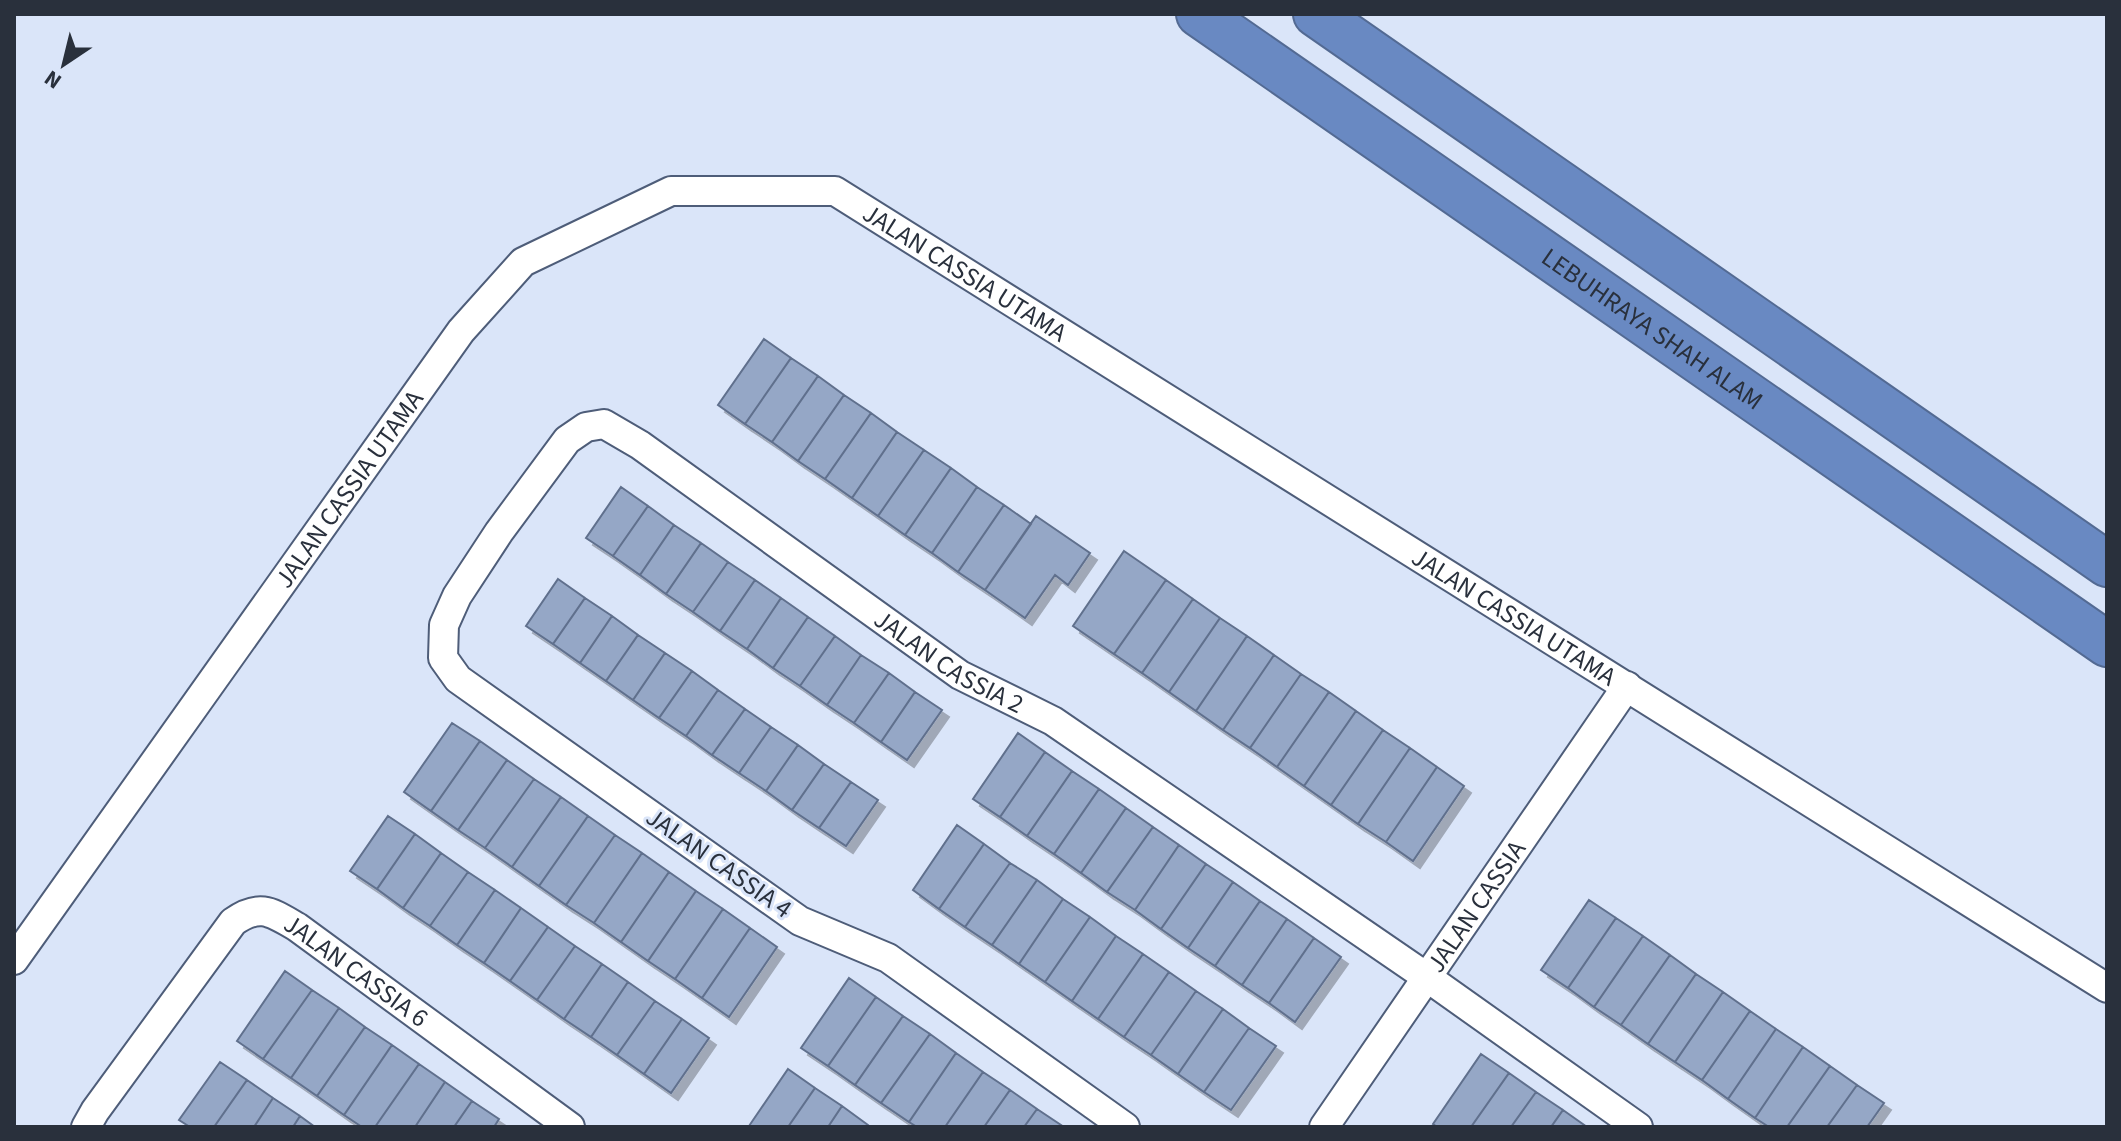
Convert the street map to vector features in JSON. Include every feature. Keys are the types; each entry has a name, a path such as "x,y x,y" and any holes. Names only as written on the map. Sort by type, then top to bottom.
{"highway":[{"name":"LEBUHRAYA SHAH ALAM","path":"1199,14 2107,644"},
{"path":"1316,14 2107,564"}],"street":[{"name":"JALAN CASSIA UTAMA","path":"14,960 461,331 523,262 671,191 835,191 2107,988"},
{"name":"JALAN CASSIA 2","path":"499,532 567,440 586,427 604,424 640,445 960,675 1053,721 1428,978"},
{"name":"JALAN CASSIA 4","path":"499,532 457,596 444,625 443,658 458,679 800,921 888,958 1125,1127"},
{"name":"JALAN CASSIA","path":"1324,1127 1627,686"},
{"name":"JALAN CASSIA 6","path":"86,1127 233,922 249,911 269,912 297,927 570,1127"},
{"path":"1428,978 1638,1127"}],"building":[{"path":"764,339 791,358 745,424 718,405"},
{"path":"791,358 818,376 772,442 745,424"},
{"path":"818,376 844,395 798,461 772,442"},
{"path":"844,395 871,413 825,479 798,461"},
{"path":"871,413 897,432 852,498 825,479"},
{"path":"897,432 924,450 878,516 852,498"},
{"path":"924,450 951,468 905,535 878,516"},
{"path":"951,468 977,487 932,553 905,535"},
{"path":"621,487 648,506 613,556 586,538"},
{"path":"977,487 1004,505 958,572 932,553"},
{"path":"1004,505 1031,524 985,590 958,572"},
{"path":"648,506 674,525 640,575 613,556"},
{"path":"1036,516 1090,553 1068,585 1055,575 1025,618 985,590"},
{"path":"674,525 701,543 666,594 640,575"},
{"path":"701,543 728,562 693,612 666,594"},
{"path":"1124,551 1166,580 1114,654 1073,626"},
{"path":"728,562 755,580 720,631 693,612"},
{"path":"558,579 585,598 553,644 526,626"},
{"path":"755,580 781,598 747,649 720,631"},
{"path":"1166,580 1193,599 1142,673 1114,654"},
{"path":"585,598 612,616 580,663 553,644"},
{"path":"781,598 808,617 773,668 747,649"},
{"path":"1193,599 1220,618 1169,692 1142,673"},
{"path":"612,616 638,635 606,681 580,663"},
{"path":"808,617 835,636 800,686 773,668"},
{"path":"1220,618 1247,636 1196,711 1169,692"},
{"path":"638,635 665,653 633,700 606,681"},
{"path":"835,636 861,655 827,705 800,686"},
{"path":"1247,636 1274,655 1223,730 1196,711"},
{"path":"665,653 692,671 659,718 633,700"},
{"path":"861,655 889,673 854,723 827,705"},
{"path":"1274,655 1301,674 1250,748 1223,730"},
{"path":"692,671 718,690 686,736 659,718"},
{"path":"889,673 915,692 881,742 854,723"},
{"path":"1301,674 1329,692 1277,767 1250,748"},
{"path":"718,690 745,709 712,755 686,736"},
{"path":"915,692 942,710 907,760 881,742"},
{"path":"1329,692 1356,711 1304,786 1277,767"},
{"path":"745,709 771,727 739,773 712,755"},
{"path":"1356,711 1383,730 1331,805 1304,786"},
{"path":"452,723 480,741 431,811 404,792"},
{"path":"771,727 798,745 766,791 739,773"},
{"path":"1383,730 1410,748 1358,824 1331,805"},
{"path":"1018,733 1045,752 1000,817 973,799"},
{"path":"480,741 507,760 458,830 431,811"},
{"path":"798,745 824,764 792,810 766,791"},
{"path":"1410,748 1437,767 1386,842 1358,824"},
{"path":"1045,752 1072,771 1027,836 1000,817"},
{"path":"507,760 534,779 485,848 458,830"},
{"path":"824,764 851,782 819,828 792,810"},
{"path":"1437,767 1464,786 1413,861 1386,842"},
{"path":"1072,771 1099,789 1054,854 1027,836"},
{"path":"534,779 561,797 512,867 485,848"},
{"path":"851,782 878,800 846,846 819,828"},
{"path":"1099,789 1126,808 1081,873 1054,854"},
{"path":"561,797 588,816 539,886 512,867"},
{"path":"1126,808 1153,827 1107,892 1081,873"},
{"path":"388,816 415,834 377,889 350,871"},
{"path":"588,816 615,835 566,905 539,886"},
{"path":"957,825 984,844 939,909 913,890"},
{"path":"1153,827 1179,845 1135,910 1107,892"},
{"path":"415,834 441,853 403,908 377,889"},
{"path":"615,835 642,853 594,923 566,905"},
{"path":"984,844 1010,863 965,927 939,909"},
{"path":"1179,845 1206,864 1161,929 1135,910"},
{"path":"441,853 468,872 430,926 403,908"},
{"path":"642,853 669,872 621,942 594,923"},
{"path":"1010,863 1037,880 992,945 965,927"},
{"path":"1206,864 1233,882 1188,948 1161,929"},
{"path":"468,872 495,890 457,945 430,926"},
{"path":"669,872 696,891 648,961 621,942"},
{"path":"1037,880 1063,899 1019,964 992,945"},
{"path":"1233,882 1260,901 1215,966 1188,948"},
{"path":"495,890 521,908 484,963 457,945"},
{"path":"696,891 723,909 675,979 648,961"},
{"path":"1063,899 1090,917 1045,982 1019,964"},
{"path":"1589,900 1616,918 1568,988 1541,970"},
{"path":"1260,901 1287,919 1242,985 1215,966"},
{"path":"521,908 548,927 510,981 484,963"},
{"path":"723,909 750,928 702,998 675,979"},
{"path":"1090,917 1116,936 1072,1001 1045,982"},
{"path":"1616,918 1643,936 1594,1007 1568,988"},
{"path":"1287,919 1314,938 1269,1003 1242,985"},
{"path":"548,927 575,946 537,1000 510,981"},
{"path":"750,928 777,947 729,1017 702,998"},
{"path":"1116,936 1143,954 1098,1019 1072,1001"},
{"path":"1643,936 1670,955 1621,1025 1594,1007"},
{"path":"1314,938 1341,957 1295,1022 1269,1003"},
{"path":"575,946 602,964 564,1019 537,1000"},
{"path":"1143,954 1169,972 1124,1037 1098,1019"},
{"path":"1670,955 1696,974 1648,1044 1621,1025"},
{"path":"602,964 628,982 591,1037 564,1019"},
{"path":"285,971 312,990 263,1059 237,1041"},
{"path":"1169,972 1196,991 1151,1055 1124,1037"},
{"path":"1696,974 1723,992 1675,1062 1648,1044"},
{"path":"849,978 876,997 828,1066 801,1048"},
{"path":"628,982 655,1001 617,1055 591,1037"},
{"path":"312,990 339,1008 291,1078 263,1059"},
{"path":"1196,991 1223,1009 1178,1074 1151,1055"},
{"path":"1723,992 1750,1011 1702,1080 1675,1062"},
{"path":"876,997 903,1016 855,1085 828,1066"},
{"path":"655,1001 682,1019 644,1074 617,1055"},
{"path":"339,1008 365,1027 317,1096 291,1078"},
{"path":"1223,1009 1249,1028 1204,1092 1178,1074"},
{"path":"1750,1011 1776,1029 1728,1099 1702,1080"},
{"path":"903,1016 930,1034 881,1103 855,1085"},
{"path":"682,1019 709,1038 671,1093 644,1074"},
{"path":"365,1027 392,1045 344,1115 317,1096"},
{"path":"1249,1028 1276,1046 1231,1110 1204,1092"},
{"path":"1776,1029 1803,1047 1755,1118 1728,1099"},
{"path":"930,1034 956,1053 909,1122 881,1103"},
{"path":"392,1045 419,1064 375,1127 362,1127 344,1115"},
{"path":"1803,1047 1830,1066 1787,1127 1769,1127 1755,1118"},
{"path":"956,1053 983,1072 945,1127 917,1127 909,1122"},
{"path":"1481,1054 1509,1073 1471,1127 1437,1127 1433,1124"},
{"path":"220,1062 247,1080 214,1127 190,1127 179,1120"},
{"path":"419,1064 445,1082 415,1127 375,1127"},
{"path":"1830,1066 1857,1085 1827,1127 1787,1127"},
{"path":"788,1069 815,1088 788,1127 749,1126"},
{"path":"983,1072 1010,1090 984,1127 945,1127"},
{"path":"1509,1073 1536,1092 1511,1127 1471,1127"},
{"path":"247,1080 273,1098 254,1127 214,1127"},
{"path":"445,1082 472,1101 454,1127 415,1127"},
{"path":"1857,1085 1884,1103 1867,1127 1827,1127"},
{"path":"815,1088 842,1106 828,1127 788,1127"},
{"path":"1010,1090 1037,1109 1024,1127 984,1127"},
{"path":"1536,1092 1563,1110 1551,1127 1511,1127"},
{"path":"273,1098 300,1116 293,1127 254,1127"},
{"path":"472,1101 499,1119 494,1127 454,1127"},
{"path":"842,1106 868,1125 867,1127 828,1127"},
{"path":"1037,1109 1064,1127 1024,1127"},
{"path":"1563,1110 1587,1127 1551,1127"},
{"path":"300,1116 315,1127 293,1127"}]}
